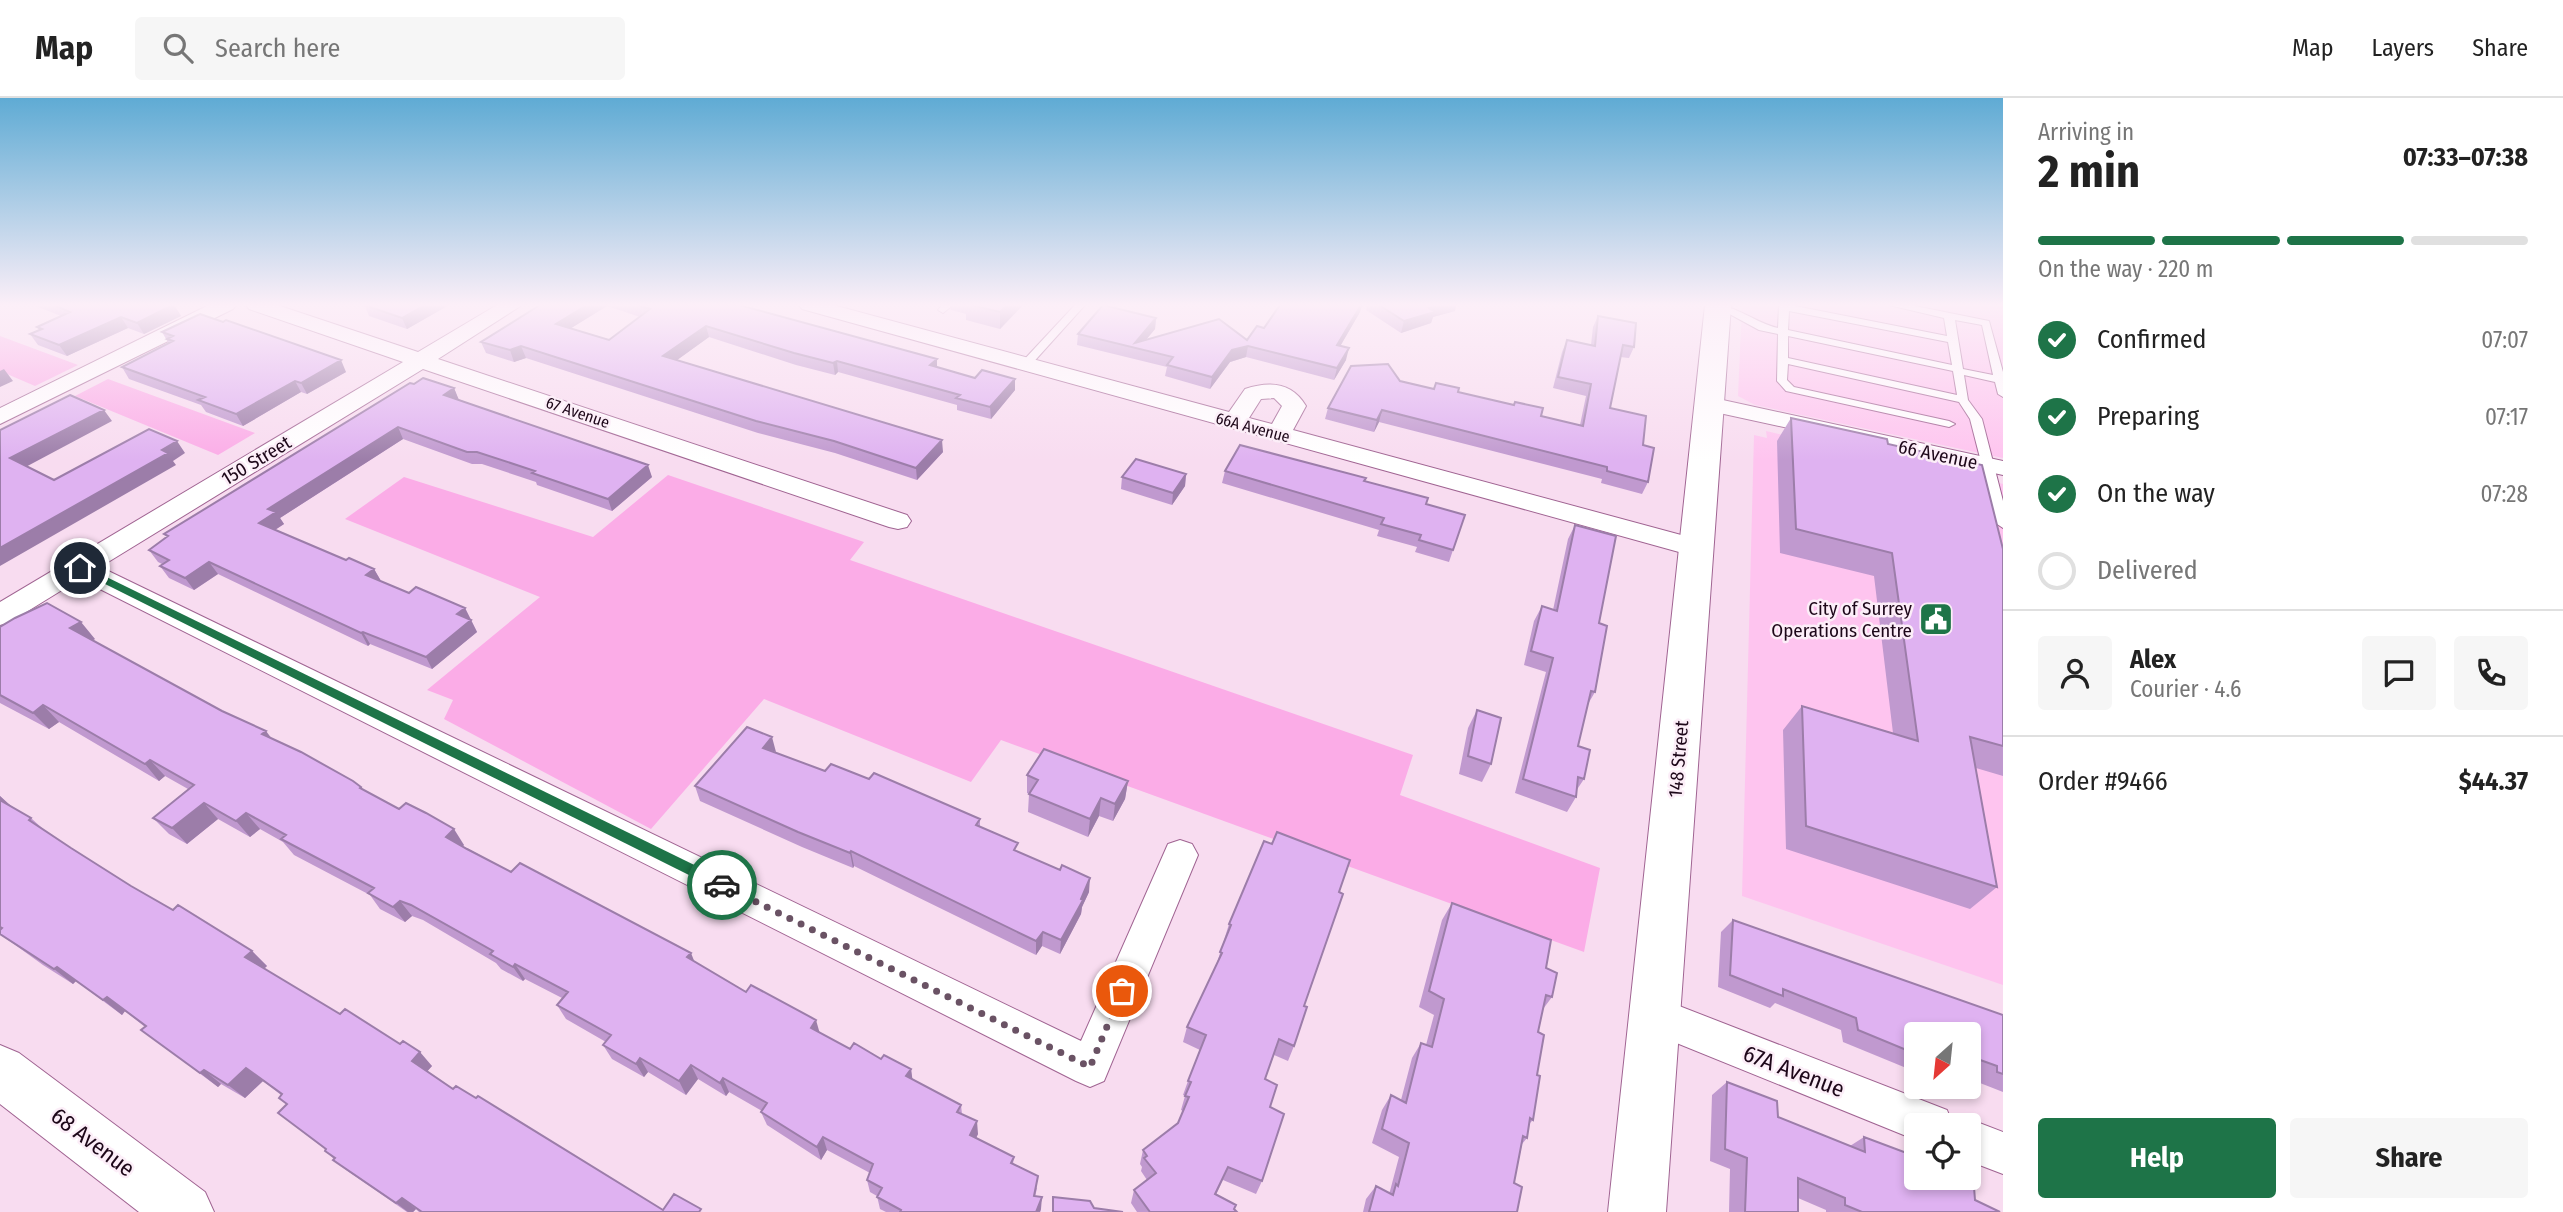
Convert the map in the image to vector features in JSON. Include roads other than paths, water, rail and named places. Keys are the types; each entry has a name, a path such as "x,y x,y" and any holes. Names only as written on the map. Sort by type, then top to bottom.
{"street":[{"path":"0,417 121,357"},
{"name":"67 Avenue","path":"416,357 898,521"},
{"name":"150 Street","path":"0,615 425,357"},
{"name":"66A Avenue","path":"996,357 1696,548"},
{"name":"148 Street","path":"1637,1212 1713,357"},
{"path":"1234,422 1253,394 1264,391 1279,392 1290,398 1294,406 1279,434"},
{"name":"66 Avenue","path":"1709,404 1995,466"},
{"path":"80,568 1090,1067 1180,855"},
{"name":"67A Avenue","path":"1656,1016 1904,1114"},
{"name":"68 Avenue","path":"0,1071 185,1212"},
{"path":"1981,1145 2003,1153"}],"lane":[{"path":"1025,365 1032,357"},
{"path":"1782,357 1782,381 1790,388 1949,424"},
{"path":"1898,357 2000,380"},
{"path":"1956,357 1963,400 1976,419 1995,466 2003,524"},
{"path":"1994,357 2003,394"},
{"path":"1782,360 1963,400"}],"place":[{"name":"City of Surrey Operations Centre","path":"1936,619"}]}
